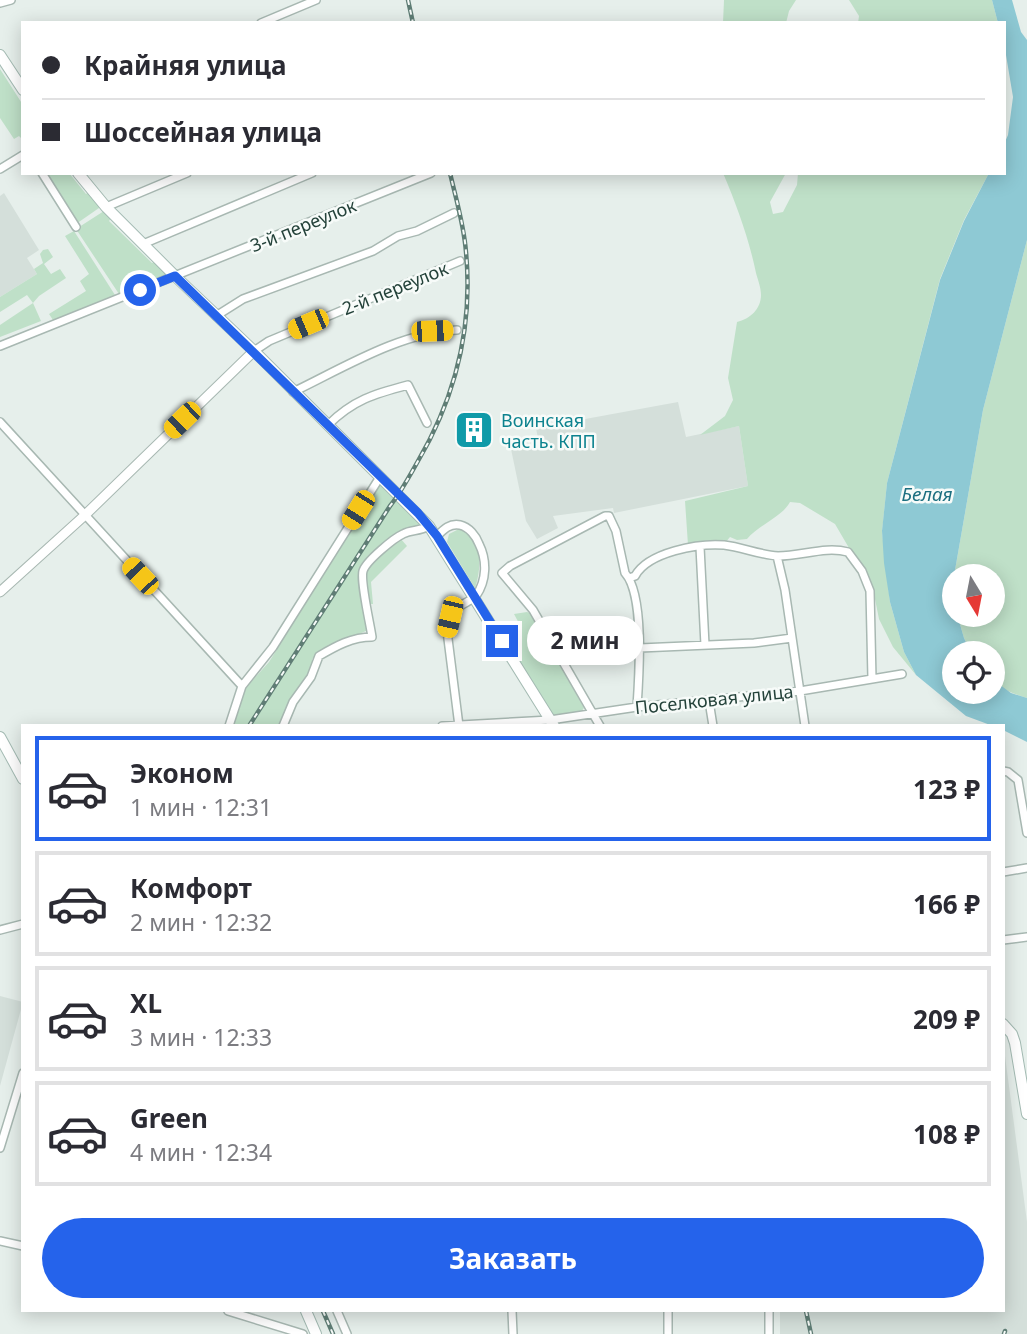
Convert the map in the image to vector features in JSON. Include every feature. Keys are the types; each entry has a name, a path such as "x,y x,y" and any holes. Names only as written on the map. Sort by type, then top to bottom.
{"main road":[{"path":"0,55 21,87"},
{"path":"82,175 106,206 143,244 429,526 552,723"},
{"path":"0,737 21,775"},
{"path":"1005,1026 1015,1043 1027,1113"},
{"path":"306,1312 316,1334"}],"street":[{"path":"0,3 11,0"},
{"path":"266,21 316,0"},
{"path":"0,169 21,156"},
{"path":"43,175 76,227"},
{"path":"106,206 182,175"},
{"path":"143,244 308,175"},
{"name":"3-й переулок","path":"0,346 426,175"},
{"path":"216,316 243,299 373,251 398,236 417,231 454,213"},
{"name":"2-й переулок","path":"254,351 269,341 460,261"},
{"path":"293,392 388,348 432,331 457,330"},
{"path":"0,592 84,516 254,351"},
{"path":"328,425 344,409 375,394 408,385 428,423"},
{"path":"0,422 243,686"},
{"path":"230,724 243,686 274,647 380,477"},
{"path":"599,724 533,610 502,573 510,566 605,516 610,516 616,531 625,573 629,578 640,648 637,706"},
{"path":"437,536 450,525 460,525 476,537 485,560 483,578 475,597 457,608 450,617 447,631 458,724"},
{"path":"284,724 293,702 311,677 319,656 346,642 360,637 372,637 363,581 366,566 400,535 408,531 420,531 429,526"},
{"path":"629,578 635,576 649,560 683,549 723,545 777,556 836,549 848,552 862,571 870,591 872,679"},
{"path":"700,547 705,645"},
{"path":"777,556 805,724"},
{"path":"640,648 754,643 792,638"},
{"name":"Поселковая улица","path":"521,724 552,723 637,706 800,691 902,674"},
{"path":"709,701 713,724"},
{"path":"1005,771 1018,780 1027,833"},
{"path":"1005,872 1027,868"},
{"path":"0,930 21,925"},
{"path":"1005,940 1027,937"},
{"path":"0,1148 21,1080"},
{"path":"0,1241 21,1246"},
{"path":"231,1312 303,1334"},
{"path":"337,1312 346,1334"},
{"path":"512,1312 513,1334"},
{"path":"668,1312 668,1334"},
{"path":"769,1312 769,1334"}],"shaded area":[{"path":"4,193 39,250 27,258 37,274 0,297 0,196"},
{"path":"678,402 686,437 739,426 748,486 614,513 613,508 553,516 558,528 537,539 526,521 511,449 539,444 536,428"},
{"path":"0,996 21,1001 21,1009 0,1086"},
{"path":"1005,1056 1027,1222 1027,1334 780,1334 780,1312 1005,1312"}],"green space":[{"path":"724,0 796,0 786,21 723,21"},
{"path":"849,0 992,0 997,21 858,21 859,16"},
{"path":"0,69 21,102 21,138 19,136 14,139 0,118"},
{"path":"45,175 71,175 86,194 89,192 100,205 76,224"},
{"path":"724,175 785,175 770,202 773,214 783,212 797,185 798,175 988,175 964,220 940,279 887,483 882,532 890,602 904,652 916,675 893,647 879,619 873,589 835,524 800,503 790,502 782,512 747,539 737,540 730,537 725,543 688,545 685,501 748,486 739,426 700,435 725,416 733,400 728,378 737,322 754,313 761,295 738,210"},
{"path":"104,211 112,217 109,221 152,263 156,261 168,272 166,277 119,294 76,229"},
{"path":"74,231 115,295 53,320 49,314 86,291 80,281 89,274 65,236"},
{"path":"1027,240 1027,698 1005,689 1005,641 965,641 961,627 1005,627 1005,564 956,564 983,410"},
{"path":"48,249 53,257 44,264 51,274 60,269 66,278 33,303 27,295 0,312 0,297 37,274 34,269 43,263 40,254"},
{"path":"33,303 41,321 0,337 0,325"},
{"path":"379,482 420,523 418,528 402,530 364,566 368,626 366,631 329,647 312,659 312,669 281,724 234,724 243,691 269,662"},
{"path":"459,529 473,538 479,554 475,588 447,542 449,534"},
{"path":"400,538 407,546 371,582 373,604 368,604 364,573 375,559"},
{"path":"514,614 532,614 584,708 581,712 557,716 553,714 508,643 522,629"}],"water":[{"name":"Белая","path":"992,0 1012,0 1021,32 1027,40 1027,240 983,410 956,564 942,564 942,627 961,627 965,641 942,641 942,696 916,675 904,652 890,602 882,531 887,483 940,280 964,221 988,175 1006,175 1006,140 1013,97 1006,55 1006,21 997,21"},
{"name":"Белая","path":"1005,689 1027,698 1027,742 1005,731 1005,724 988,724 966,716 951,704 1005,704"}],"railway":[{"path":"408,0 413,21"},
{"path":"250,724 401,490 443,411 452,386 464,334 468,280 465,242 451,175"},
{"path":"323,1312 333,1334"},
{"path":"806,1312 811,1334"}],"place":[{"name":"Воинская часть. КПП","path":"474,430"}],"route":[{"path":"140,290 175,276 254,351 418,513 437,536 502,641"}]}
